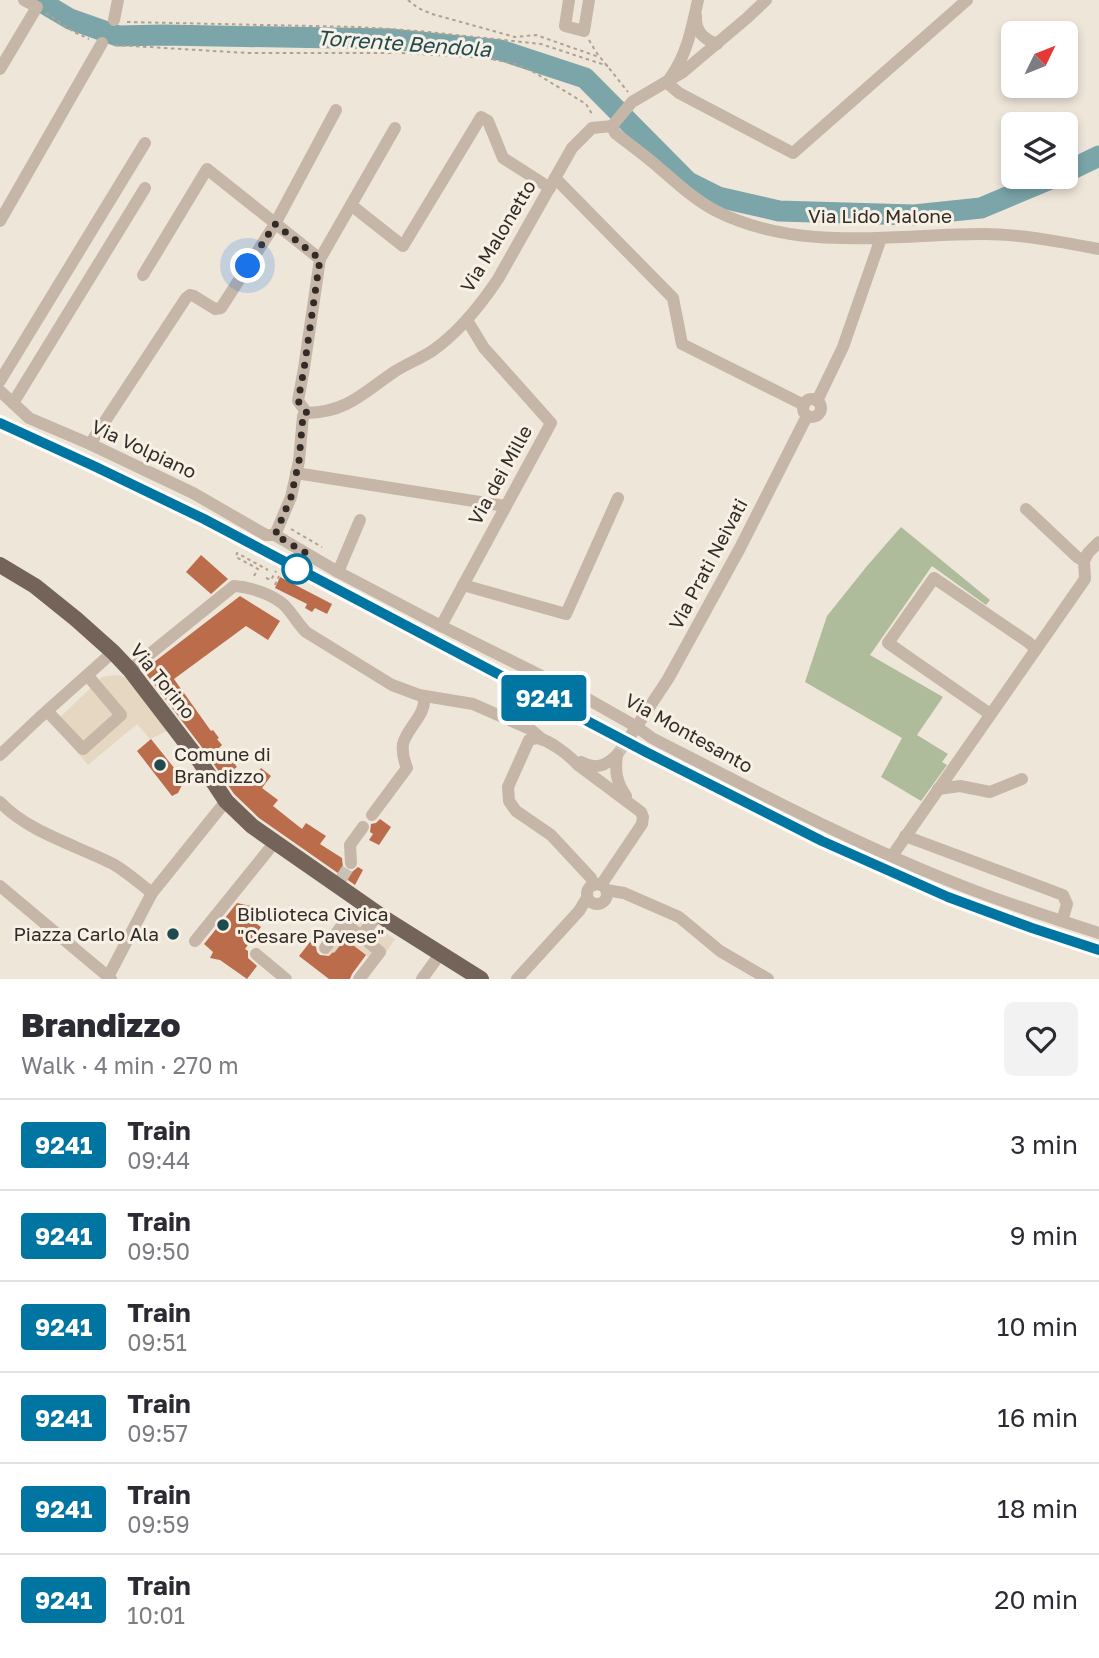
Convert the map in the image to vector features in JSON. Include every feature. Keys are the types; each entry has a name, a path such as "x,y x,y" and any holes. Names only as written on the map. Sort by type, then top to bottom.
{"main road":[{"name":"Via Torino","path":"0,565 35,586 113,652 199,760 234,810 275,842 339,882 378,915 481,979"}],"street":[{"path":"0,69 37,7 24,0"},
{"path":"114,20 118,0"},
{"path":"569,0 565,26 584,31 589,0"},
{"name":"Via Malonetto","path":"307,413 325,412 362,396 395,372 433,350 467,320 498,279 572,148 592,128 609,125 634,101 683,72 766,0"},
{"path":"697,5 682,58 666,82 679,93 793,153 967,0"},
{"path":"697,5 698,31 707,40 717,44"},
{"path":"0,221 102,43"},
{"path":"90,444 186,298 194,296 215,309 221,308 275,224 336,110"},
{"path":"351,205 403,246 481,117 488,121 503,158 552,183 673,298 682,344 805,410 811,399 817,401 843,347 881,238"},
{"name":"Via Lido Malone","path":"609,125 691,196 715,211 782,234 836,239 997,234 1099,249"},
{"path":"275,535 291,497 299,461 303,416 307,413 298,401 320,259 396,128"},
{"path":"0,381 145,143"},
{"path":"143,275 207,169 320,259"},
{"path":"13,403 145,188"},
{"name":"Via dei Mille","path":"441,626 551,423 484,348 467,320"},
{"name":"Via Volpiano","path":"0,391 29,418 193,493 266,535 275,535"},
{"name":"Via Prati Neivati","path":"634,731 675,667 740,548 805,410"},
{"path":"296,473 505,506"},
{"path":"463,585 566,614 618,498"},
{"path":"1026,509 1084,561"},
{"path":"338,572 360,520"},
{"name":"Via Montesanto","path":"275,535 338,572 584,697 634,731 781,804 892,856 977,891 1099,933"},
{"path":"892,856 1084,579 1084,561 1099,542"},
{"path":"990,714 888,643 934,578 1036,649"},
{"path":"130,670 234,586 248,587 283,604 297,624 317,640 393,685 424,696 473,704 491,710 572,758 594,767 606,764 617,755 616,777 621,790 632,804"},
{"path":"0,755 113,652"},
{"path":"47,711 83,749 121,715 88,676"},
{"path":"372,815 407,768 403,744 425,705 424,696"},
{"path":"532,735 508,787 509,801 516,811 551,835 591,878 598,894"},
{"path":"517,979 598,894 642,824 641,812 572,758"},
{"path":"937,789 960,786 990,792 1022,779"},
{"path":"0,886 109,978 152,893 226,801"},
{"path":"0,802 30,826 115,865 152,893"},
{"path":"351,863 350,845 363,827"},
{"path":"905,836 1063,895 1067,904 1062,921"},
{"path":"195,941 275,842"},
{"path":"598,894 624,893 679,917 720,951 768,979"},
{"path":"361,936 378,915"},
{"path":"325,948 344,923 380,951 359,979"},
{"path":"256,954 286,979"},
{"path":"422,979 440,954"}],"path":[{"path":"408,0 432,14 515,37 536,35 599,57"},
{"path":"37,7 74,32 112,45 247,53 400,53 486,58 516,64 586,104 609,125"},
{"path":"114,20 130,23 358,27 433,32 541,44 608,66"},
{"path":"584,31 599,57 634,101"},
{"path":"252,580 258,569 236,557 237,553 268,572 264,582"},
{"path":"267,578 271,580 276,570"},
{"path":"272,590 279,576"}],"green space":[{"path":"901,527 990,600 986,605 932,566 870,655 943,697 917,735 948,754 942,762 947,765 921,801 881,777 902,738 805,682 827,616"}],"shaded area":[{"path":"115,675 129,680 167,731 150,739 137,724 88,765 53,724 102,677"},
{"path":"351,909 395,939 368,979 355,979 370,958 345,939 329,956 319,949"}],"building":[{"path":"201,555 228,579 211,594 186,572"},
{"path":"280,577 332,604 327,614 315,608 312,612 305,608 307,604 275,588"},
{"path":"240,596 280,621 268,640 246,626 174,679 211,731 219,738 217,739 222,745 217,750 226,763 231,759 237,767 234,769 247,786 261,768 271,776 262,788 278,800 273,806 302,829 306,823 326,836 320,844 342,858 346,870 352,872 358,867 363,870 355,885 259,818 234,794 147,675 145,669"},
{"name":"Comune di Brandizzo","path":"151,739 183,779 178,793 172,796 137,751"},
{"path":"380,819 391,827 379,845 369,840 373,834 370,832 371,824"},
{"path":"237,903 255,907 247,917 261,927 245,949 248,951 248,958 257,966 247,979 220,960 210,958 213,952 204,944"},
{"path":"345,939 366,955 350,979 329,979 299,956 310,942 320,955 329,956"}],"waterway":[{"name":"Torrente Bendola","path":"38,0 70,19 118,36 390,39 500,50 585,78 688,182 718,197 779,211 914,215 981,208 1026,189"},
{"name":"Torrente Bendola","path":"1078,166 1099,156"}],"tunnel":[{"path":"617,755 631,735"},
{"path":"341,879 351,863"}],"railway":[{"path":"0,423 204,519 646,752 822,841 948,897 1099,950"}],"train":[{"name":"9241","path":"0,423 204,519 646,752 822,841 948,897 1099,950"}],"place":[{"name":"Comune di Brandizzo","path":"160,765"},
{"name":"Biblioteca Civica \"Cesare Pavese\"","path":"223,925"},
{"name":"Piazza Carlo Ala","path":"173,934"}],"route":[{"path":"248,266 275,224 320,259 298,401 307,413 303,416 299,461 291,497 275,535 308,554 297,569"}]}
